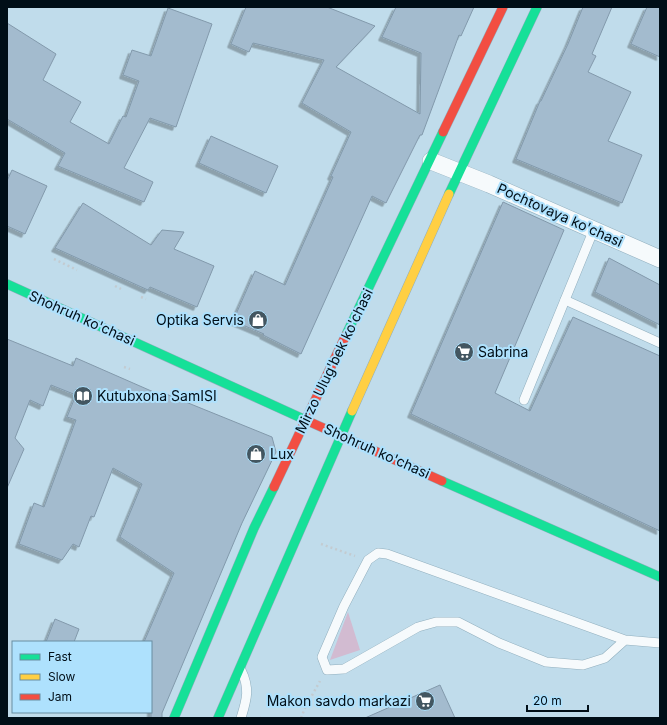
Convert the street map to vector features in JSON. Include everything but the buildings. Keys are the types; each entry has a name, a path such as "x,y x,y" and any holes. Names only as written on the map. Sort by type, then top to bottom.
{"main road":[{"name":"Mirzo Ulug'bek ko'chasi","path":"174,718 254,528 431,161 503,7"},
{"path":"218,718 341,435 459,172 537,7"},
{"name":"Shohruh ko'chasi","path":"7,284 660,577"}],"street":[{"name":"Pochtovaya ko'chasi","path":"431,161 594,229 660,259"}],"lane":[{"path":"524,400 594,229"},
{"path":"565,300 660,343"},
{"path":"625,640 605,658 583,665 546,662 499,643 458,622 436,622 418,627 344,669 327,670 322,658 344,606 368,560 378,553 387,554 625,640 660,643"},
{"path":"240,667 247,680 247,699 241,718"}],"path":[{"path":"54,259 77,270"},
{"path":"115,286 121,289"},
{"path":"141,297 146,299"},
{"path":"124,367 130,369"},
{"path":"321,544 368,560"},
{"path":"301,718 305,708 327,670"}],"shaded area":[{"path":"348,612 360,650 330,660"}],"traffic: fast":[{"path":"449,194 537,7"},
{"path":"346,335 443,132"},
{"path":"7,284 310,422"},
{"path":"218,718 352,411"},
{"path":"442,481 660,577"},
{"path":"174,718 254,528 274,487"}],"traffic: slow":[{"path":"352,411 449,194"}],"traffic: jam":[{"path":"443,132 503,7"},
{"path":"274,487 346,335"},
{"path":"310,422 442,481"}],"place":[{"name":"Optika Servis","path":"258,320"},
{"name":"Sabrina","path":"464,352"},
{"name":"Kutubxona SamISI","path":"83,396"},
{"name":"Lux","path":"256,454"},
{"name":"Makon savdo markazi","path":"425,701"}]}
